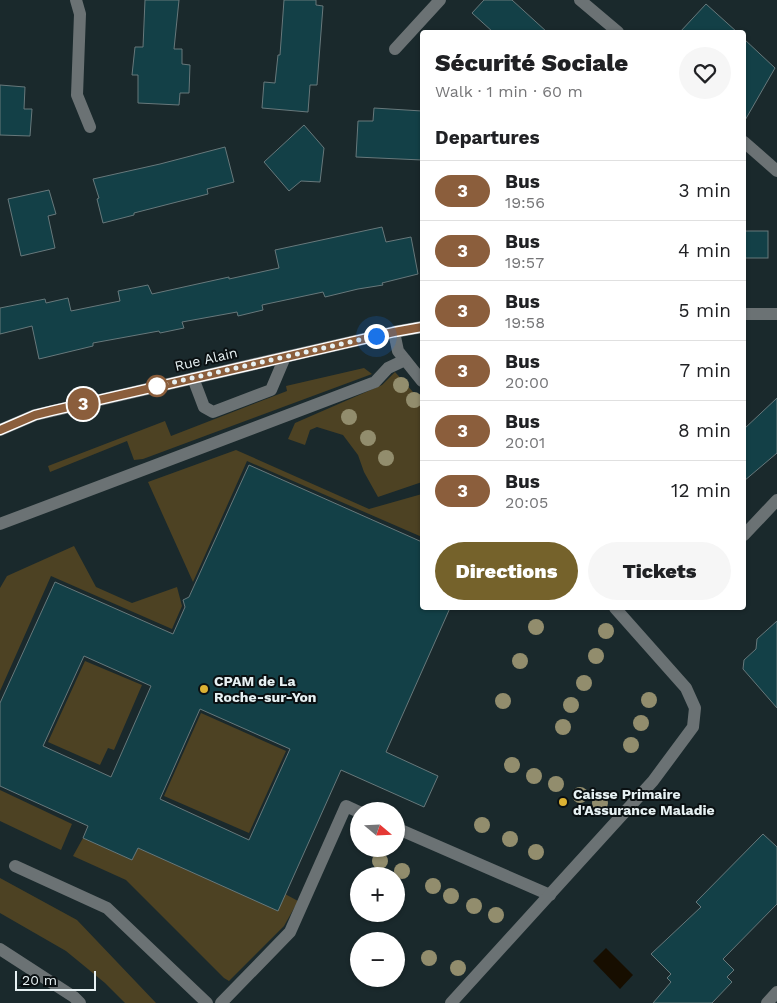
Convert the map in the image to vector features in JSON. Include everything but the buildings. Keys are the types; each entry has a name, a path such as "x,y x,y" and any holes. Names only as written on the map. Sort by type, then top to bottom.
{"street":[{"path":"76,0 80,14 77,95 90,127"},
{"path":"395,48 440,0"},
{"path":"580,0 616,30"},
{"path":"746,144 777,171"},
{"path":"746,314 777,314"},
{"name":"Rue Alain","path":"0,430 35,415 420,327"},
{"path":"394,332 398,351 420,379"},
{"path":"193,378 204,407 213,412 271,390 285,357"},
{"path":"0,524 375,382 388,368 405,360"},
{"path":"746,533 777,500"},
{"path":"451,1003 653,781 693,727 695,708 686,688 616,610"},
{"path":"221,1003 290,932 346,806 350,808"},
{"path":"405,832 550,895"},
{"path":"15,866 107,908 207,1003"},
{"path":"0,950 74,997 80,1003"},
{"path":"767,1003 777,992"}],"shaded area":[{"path":"364,368 372,374 143,459 134,460 127,441 50,472 48,466 165,421 171,436 287,391 286,386"},
{"path":"395,372 420,400 420,483 378,497 364,472 358,455 343,435 317,427 310,430 305,445 288,439 295,423 382,385"},
{"path":"236,450 369,509 420,495 420,536 247,461 193,582 148,482"},
{"path":"74,546 96,587 132,603 177,587 182,606 172,629 51,576 0,691 0,588 7,576"},
{"path":"85,661 142,685 114,750 108,748 100,765 48,742"},
{"path":"201,713 286,751 249,833 164,796"},
{"path":"0,790 72,824 61,850 0,821"},
{"path":"83,838 132,860 138,848 278,910 285,894 298,901 284,926 229,981 126,880 73,856"},
{"path":"0,878 77,920 156,1003 125,1003 105,983 66,951 0,913"},
{"path":"606,948 633,975 620,989 593,961"}],"bus line":[{"name":"3","path":"0,430 35,415 51,411 420,327"}],"place":[{"name":"CPAM de La Roche-sur-Yon","path":"204,689"},
{"name":"Caisse Primaire d'Assurance Maladie","path":"563,802"}],"route":[{"path":"157,386 376,336"}]}
